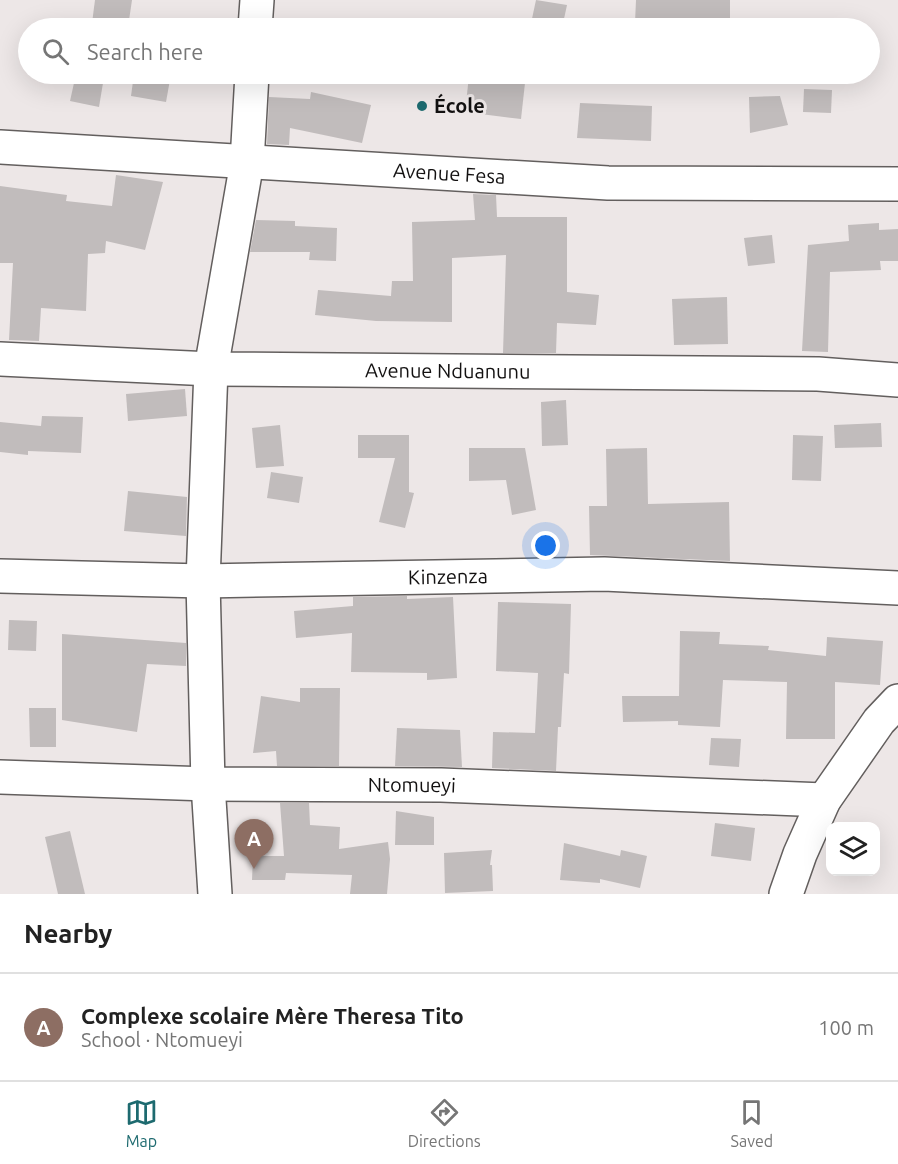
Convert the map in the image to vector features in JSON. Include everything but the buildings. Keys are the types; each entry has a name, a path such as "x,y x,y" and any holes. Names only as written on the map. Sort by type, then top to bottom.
{"street":[{"path":"256,18 257,0"},
{"path":"215,894 208,784 203,581 211,369 247,162 251,84"},
{"name":"Avenue Fesa","path":"0,147 608,183 898,184"},
{"name":"Avenue Nduanunu","path":"0,359 211,369 818,374 898,380"},
{"name":"Kinzenza","path":"0,576 203,581 604,574 898,588"},
{"path":"786,894 800,854 825,800 879,721 898,701"},
{"name":"Ntomueyi","path":"0,777 208,784 441,785 825,800"}],"place":[{"name":"École","path":"422,106"},
{"name":"Complexe scolaire Mère Theresa Tito","path":"254,869"}]}
